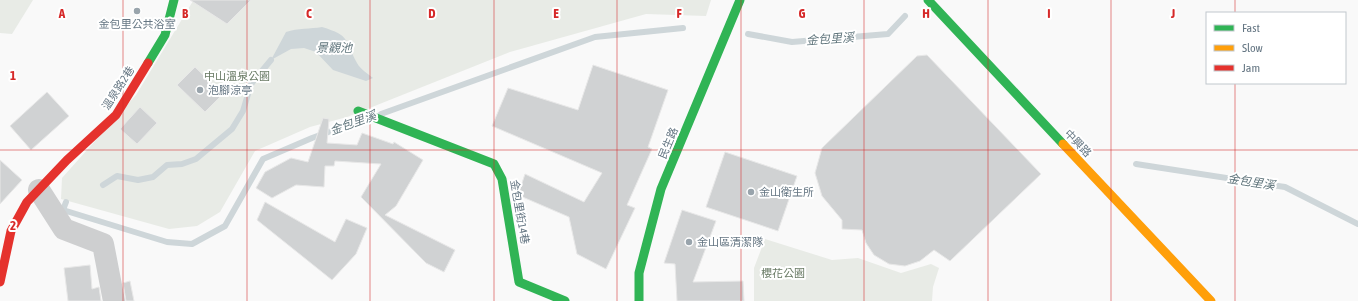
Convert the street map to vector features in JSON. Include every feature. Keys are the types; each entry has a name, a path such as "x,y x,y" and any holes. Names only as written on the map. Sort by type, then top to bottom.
{"street":[{"name":"溫泉路2巷","path":"0,282 11,231 27,202 67,160 116,115 165,35 174,0"},
{"name":"民生路","path":"639,301 639,272 661,189 740,0"},
{"name":"中興路","path":"928,0 1038,119 1211,301"},
{"name":"金包里街14巷","path":"358,111 494,164 502,179 519,282 564,301"},
{"path":"40,190 64,229 103,244 114,301"}],"green space":[{"path":"0,0 33,0 12,34 0,33"},
{"name":"中山溫泉公園","path":"192,0 711,0 706,16 646,14 510,52 347,117 310,127 255,151 220,212 197,226 169,229 61,199 62,178 136,95 193,1"},
{"name":"櫻花公園","path":"765,239 832,260 858,258 901,273 931,264 939,268 933,287 932,301 754,301 754,268"}],"water":[{"name":"景觀池","path":"322,27 338,33 346,39 358,65 373,78 366,81 333,70 316,52 304,48 291,49 271,60 286,32"}],"building":[{"path":"190,0 251,0 227,24"},
{"path":"927,55 1041,174 950,261 934,250 920,261 905,266 889,264 874,255 866,243 862,230 842,229 842,220 822,196 815,173 822,148 917,56"},
{"path":"593,65 668,90 648,147 652,149 627,205 635,208 606,269 577,254 569,217 518,195 525,174 584,202 602,173 492,126 508,88 578,110"},
{"name":"泡腳涼亭","path":"195,67 223,94 205,112 177,85"},
{"path":"47,92 69,116 31,150 10,126"},
{"path":"140,107 157,123 137,144 120,129"},
{"path":"323,118 329,119 327,143 357,145 362,133 393,144 394,142 423,160 396,206 385,215 455,250 444,272 426,263 361,197 381,164 335,161 334,166 325,166 324,187 296,185 272,198 256,188 265,172 291,158 308,162"},
{"name":"金山衛生所","path":"725,152 797,176 778,231 706,207"},
{"path":"0,160 22,180 0,204"},
{"path":"265,202 335,242 346,219 367,228 356,254 332,280 257,220"},
{"path":"682,210 716,221 693,282 743,281 744,301 677,301 675,264 664,263"},
{"path":"90,265 92,289 99,287 101,301 68,301 64,268"},
{"path":"130,281 134,301 126,301 123,283"}],"waterway":[{"name":"金包里溪","path":"748,34 792,42 888,34 905,16"},
{"name":"金包里溪","path":"381,114 595,37 683,28"},
{"path":"103,185 117,176 138,180 153,177 167,165 182,164 196,159 232,129 243,111 251,84 271,60"},
{"name":"金包里溪","path":"66,202 63,210 167,242 192,244 225,226 263,159 312,138 364,119"},
{"name":"金包里溪","path":"1136,164 1285,187 1358,224"}],"traffic: fast":[{"path":"148,63 165,35 174,0"},
{"path":"639,301 639,273 661,189 740,0"},
{"path":"928,0 1063,144"},
{"path":"358,111 494,164 502,179 519,282 565,301"}],"traffic: slow":[{"path":"1063,144 1211,301"}],"traffic: jam":[{"path":"0,282 11,231 27,202 67,160 116,115 148,63"}],"place":[{"name":"金包里公共浴室","path":"137,11"},
{"name":"泡腳涼亭","path":"200,90"},
{"name":"金山衛生所","path":"751,192"},
{"name":"金山區清潔隊","path":"689,242"}]}
